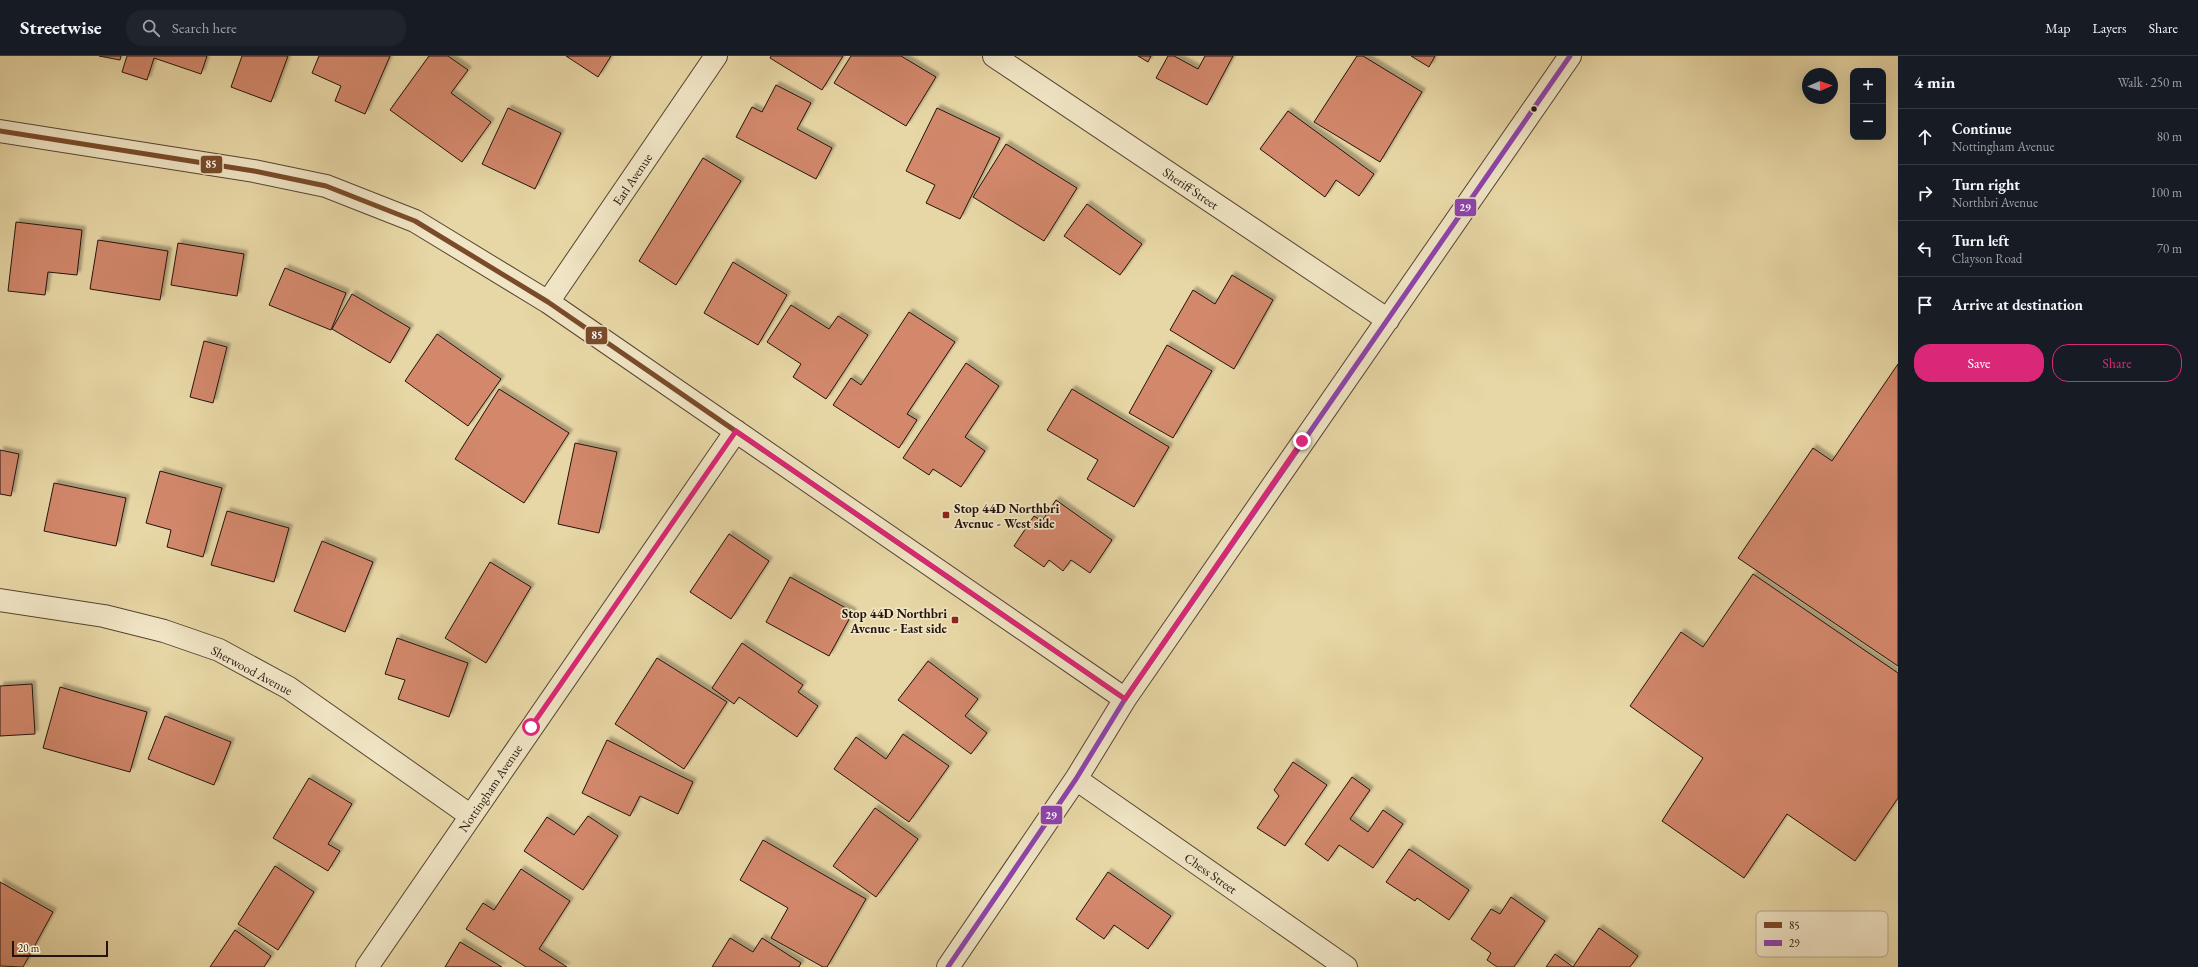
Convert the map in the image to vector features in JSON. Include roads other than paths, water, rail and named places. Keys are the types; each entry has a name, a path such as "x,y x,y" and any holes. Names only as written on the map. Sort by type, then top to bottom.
{"street":[{"name":"Earl Avenue","path":"548,302 716,56"},
{"name":"Sheriff Street","path":"995,56 1388,320"},
{"path":"948,967 1076,779 1125,699 1570,56"},
{"path":"0,131 254,171 326,186 415,220 548,302 1125,699"},
{"name":"Nottingham Avenue","path":"367,967 736,431"},
{"name":"Sherwood Avenue","path":"0,600 104,616 164,631 219,650 289,688 470,816"},
{"name":"Chess Street","path":"1076,779 1346,967"}],"place":[{"name":"Stop 44D Northbri Avenue - West side","path":"946,515"},
{"name":"Stop 44D Northbri Avenue - East side","path":"955,620"}]}
